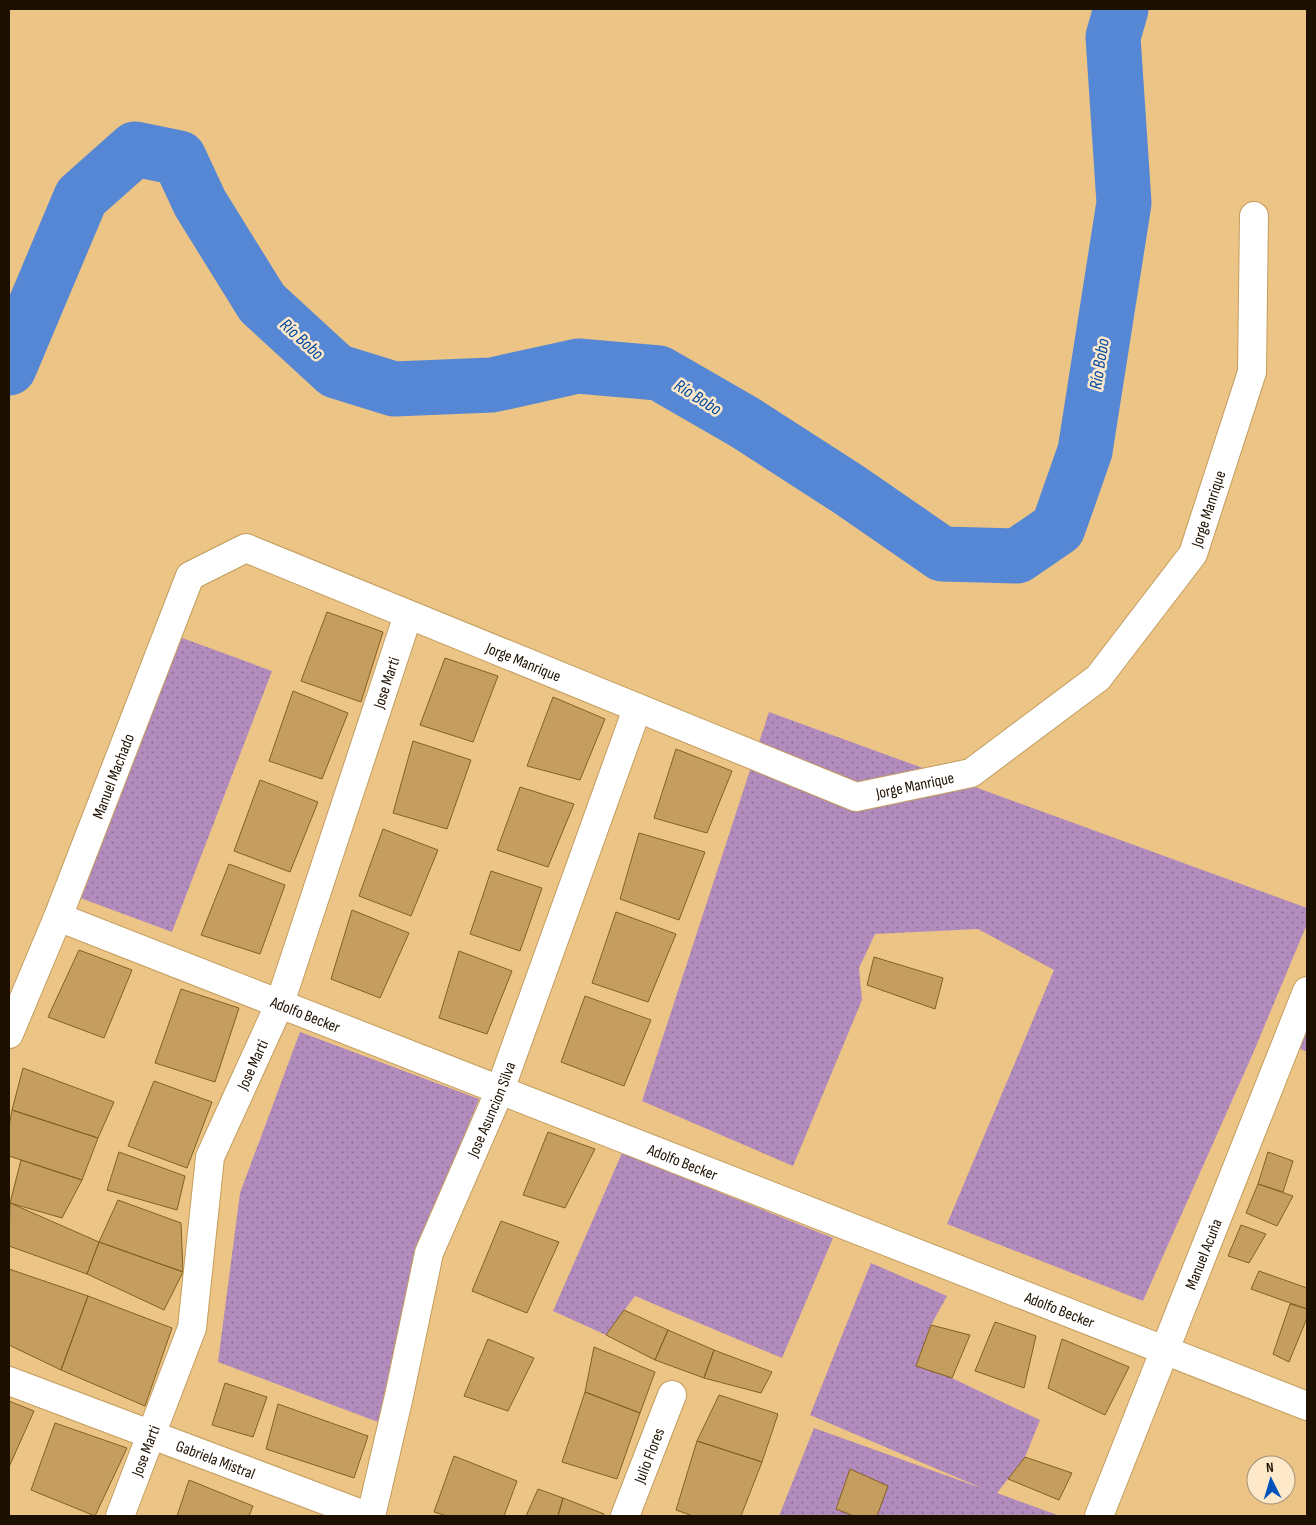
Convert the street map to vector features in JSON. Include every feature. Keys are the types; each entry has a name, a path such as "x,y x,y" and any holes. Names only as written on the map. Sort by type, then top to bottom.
{"street":[{"name":"Jorge Manrique","path":"246,548 856,797 971,773 1098,678 1193,554 1252,372 1254,216"},
{"name":"Manuel Machado","path":"9,1034 58,917 190,576 246,548"},
{"name":"Jose Marti","path":"120,1516 192,1328 210,1157 280,1003 408,615"},
{"name":"Jose Asuncion Silva","path":"371,1516 429,1254 500,1090 637,709"},
{"name":"Adolfo Becker","path":"58,917 1307,1406"},
{"name":"Manuel Acuña","path":"1099,1516 1307,991"},
{"name":"Gabriela Mistral","path":"9,1381 366,1516"},
{"name":"Julio Flores","path":"625,1516 672,1395"}],"shaded area":[{"path":"174,635 272,671 172,932 75,896"},
{"path":"769,712 1307,908 1307,924 1254,1051 1143,1301 947,1224 1054,970 978,929 875,934 859,968 862,1000 793,1166 642,1101"},
{"path":"1307,1001 1307,1052 1287,1043"},
{"path":"300,1032 479,1099 414,1258 378,1422 218,1362 240,1193"},
{"path":"622,1153 833,1238 782,1358 635,1296 606,1335 553,1311"},
{"path":"871,1263 947,1296 931,1325 916,1366 935,1370 1040,1420 1025,1457 997,1493 1060,1516 779,1516 814,1428 984,1489 810,1415"}],"building":[{"path":"327,612 383,632 361,702 301,681"},
{"path":"445,658 498,676 473,742 420,725"},
{"path":"293,691 348,713 322,779 269,761"},
{"path":"553,697 605,719 580,780 527,766"},
{"path":"413,741 471,760 447,829 393,813"},
{"path":"676,749 732,771 707,833 654,818"},
{"path":"260,780 318,802 290,872 234,851"},
{"path":"520,787 574,804 548,867 497,850"},
{"path":"383,829 438,850 411,916 359,896"},
{"path":"639,833 705,852 679,920 620,899"},
{"path":"229,864 285,885 260,954 201,935"},
{"path":"491,871 542,888 520,951 470,934"},
{"path":"352,910 409,933 380,998 331,979"},
{"path":"616,912 676,934 648,1002 592,983"},
{"path":"79,950 132,970 104,1038 48,1017"},
{"path":"459,951 512,971 487,1034 439,1018"},
{"path":"874,957 943,978 935,1009 867,985"},
{"path":"181,989 239,1008 215,1082 155,1063"},
{"path":"585,996 651,1020 624,1086 561,1062"},
{"path":"23,1068 114,1102 98,1138 12,1110"},
{"path":"154,1081 212,1102 187,1168 128,1146"},
{"path":"12,1110 98,1138 82,1180 9,1156 9,1126"},
{"path":"548,1132 595,1149 565,1208 523,1195"},
{"path":"119,1152 185,1176 177,1210 107,1190"},
{"path":"1268,1152 1293,1161 1283,1192 1258,1184"},
{"path":"21,1160 82,1180 62,1218 10,1203"},
{"path":"1258,1184 1293,1196 1277,1226 1246,1213"},
{"path":"118,1200 181,1223 183,1272 99,1242"},
{"path":"10,1203 99,1242 87,1274 9,1246"},
{"path":"501,1221 559,1242 527,1313 472,1291"},
{"path":"1241,1225 1266,1234 1249,1263 1228,1256"},
{"path":"99,1242 183,1272 164,1310 87,1274"},
{"path":"9,1269 88,1296 61,1370 9,1345"},
{"path":"1259,1271 1307,1288 1307,1309 1251,1289"},
{"path":"88,1296 172,1328 145,1406 61,1370"},
{"path":"1290,1304 1307,1309 1307,1318 1289,1362 1273,1354"},
{"path":"624,1310 668,1330 655,1360 606,1335"},
{"path":"995,1322 1036,1336 1024,1388 975,1371"},
{"path":"931,1325 970,1335 952,1378 916,1366"},
{"path":"668,1330 714,1350 704,1378 655,1360"},
{"path":"488,1339 534,1358 508,1411 464,1396"},
{"path":"1062,1339 1129,1367 1105,1415 1048,1388"},
{"path":"594,1347 655,1372 640,1413 585,1392"},
{"path":"714,1350 772,1372 761,1393 704,1378"},
{"path":"225,1383 267,1397 253,1437 212,1425"},
{"path":"585,1392 640,1413 617,1479 562,1462"},
{"path":"719,1395 778,1414 762,1462 697,1441"},
{"path":"9,1401 34,1411 9,1467"},
{"path":"278,1404 368,1436 354,1478 266,1449"},
{"path":"55,1423 127,1448 95,1516 31,1490"},
{"path":"697,1441 762,1462 741,1516 693,1516 676,1510"},
{"path":"454,1456 517,1481 504,1516 447,1516 434,1512"},
{"path":"1025,1457 1072,1473 1059,1500 1008,1479"},
{"path":"850,1469 888,1486 877,1516 854,1516 836,1509"},
{"path":"189,1480 253,1506 249,1516 177,1516"},
{"path":"538,1489 563,1498 558,1516 526,1516"},
{"path":"563,1498 604,1514 604,1516 558,1516"}],"waterway":[{"name":"Río Bobo","path":"9,368 81,197 135,149 179,158 200,203 262,303 336,371 394,389 492,385 578,366 659,373 744,422 848,489 942,554 1017,556 1058,528 1085,451 1124,203 1113,37 1121,9"}]}
